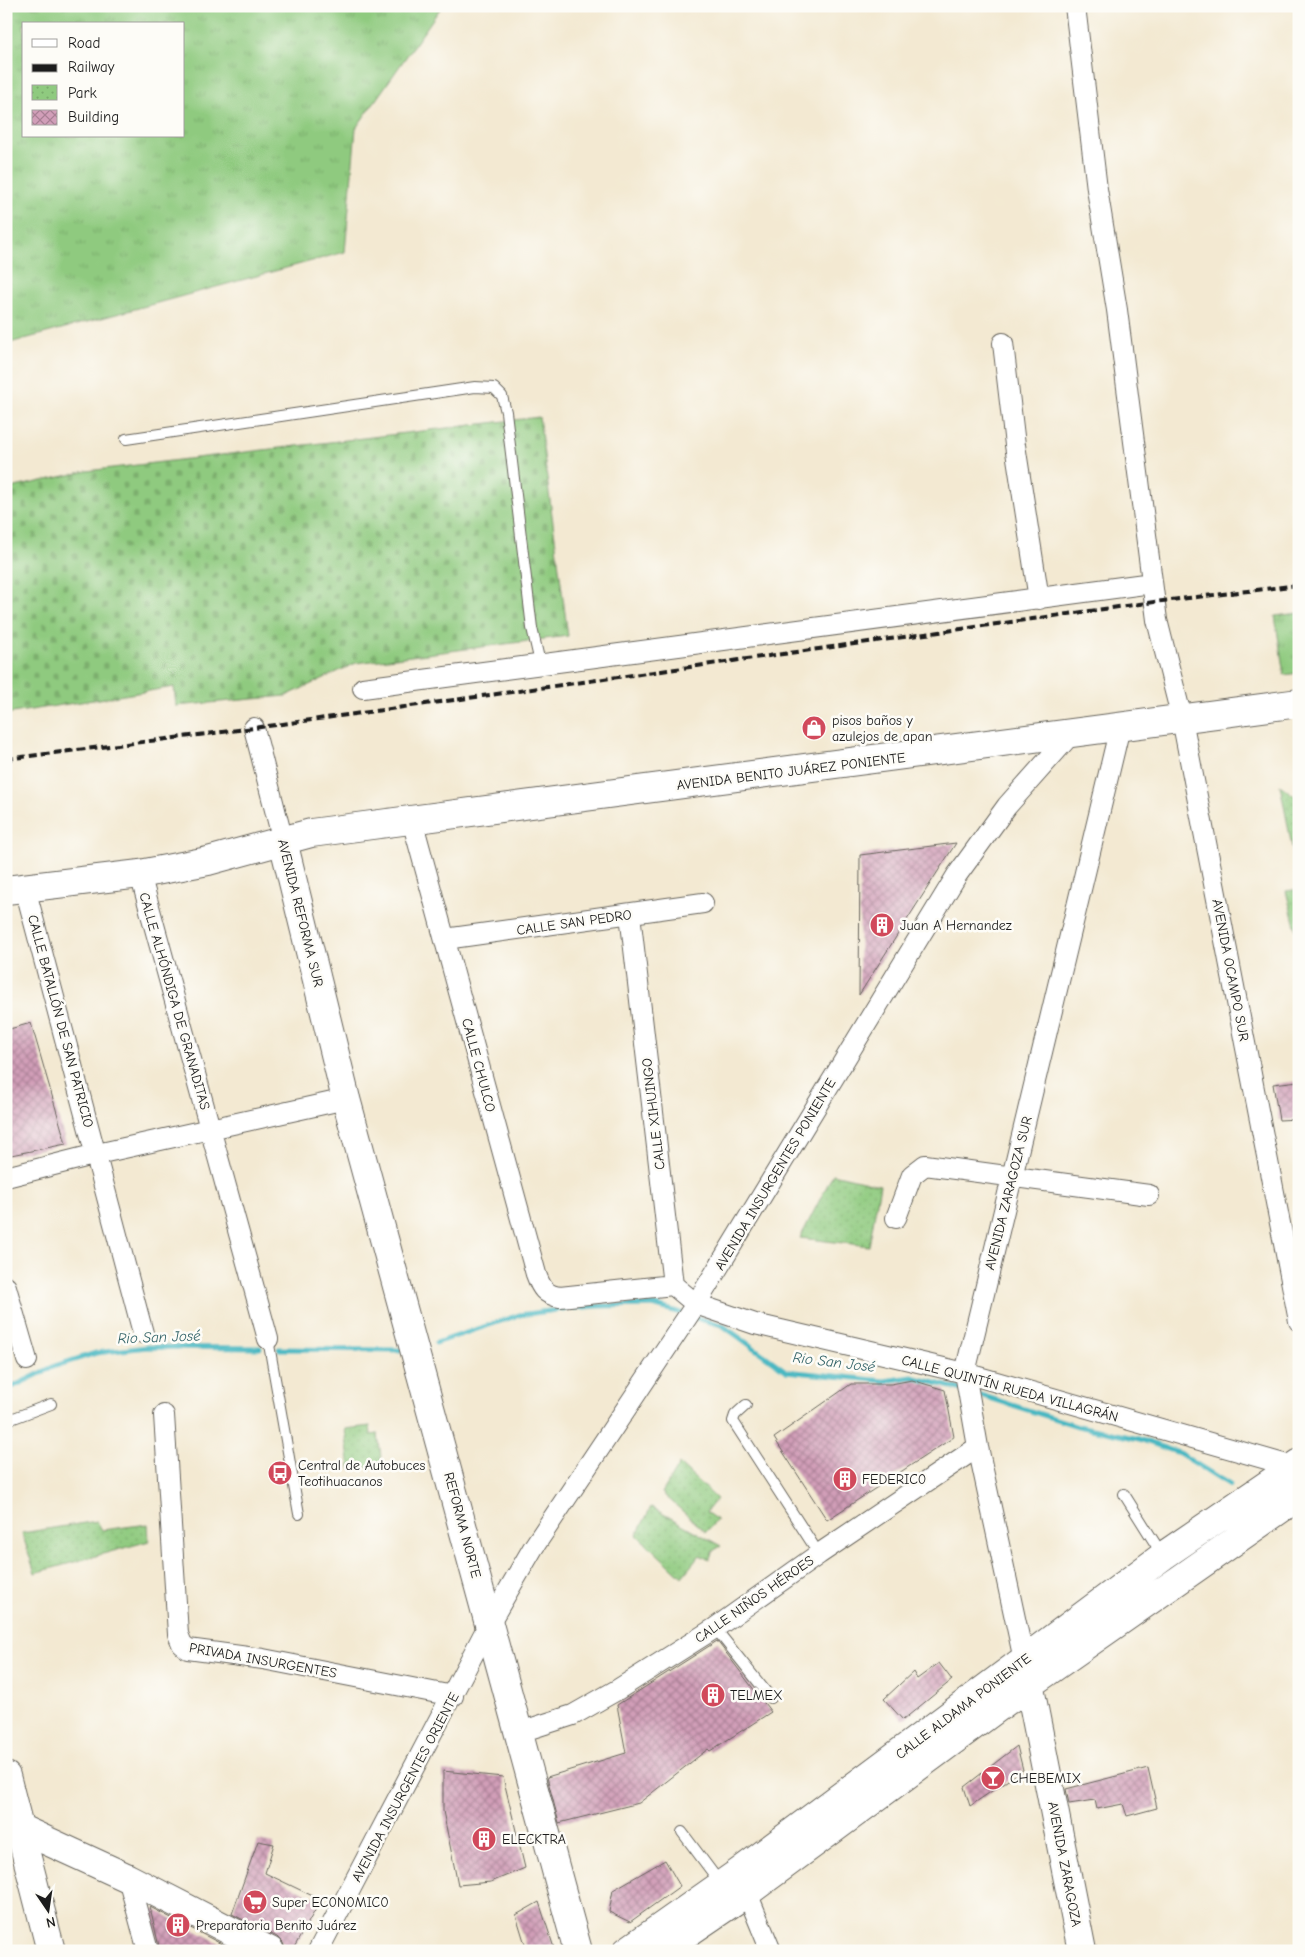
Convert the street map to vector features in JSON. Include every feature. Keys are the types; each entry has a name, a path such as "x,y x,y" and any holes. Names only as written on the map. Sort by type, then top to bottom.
{"main road":[{"name":"AVENIDA BENITO JUÁREZ PONIENTE","path":"16,889 140,874 208,861 311,834 1299,703"},
{"name":"AVENIDA REFORMA SUR","path":"283,840 346,1099"},
{"name":"REFORMA NORTE","path":"346,1099 520,1732 578,1951"},
{"name":"CALLE ALDAMA PONIENTE","path":"1027,1672 1163,1556 1296,1465"},
{"name":"CALLE ALDAMA PONIENTE","path":"627,1951 736,1883 1027,1672 1299,1496"},
{"name":"AVENIDA ZARAGOZA","path":"1027,1672 1082,1951"},
{"path":"6,1776 13,1825 51,1951"},
{"path":"13,1825 128,1878 270,1951"},
{"name":"CALLE ALDAMA PONIENTE","path":"661,1951 736,1883"}],"street":[{"name":"AVENIDA OCAMPO SUR","path":"1075,6 1097,188 1117,310 1157,620 1182,720 1299,1321"},
{"path":"1003,343 1015,445 1040,599"},
{"path":"363,688 1152,583"},
{"name":"AVENIDA REFORMA SUR","path":"254,728 283,840"},
{"name":"AVENIDA ZARAGOZA SUR","path":"1027,1672 978,1447 966,1379 1012,1177 1120,728"},
{"name":"AVENIDA INSURGENTES PONIENTE","path":"490,1622 533,1548 694,1306 957,875 1007,806 1071,734"},
{"name":"CALLE CHULCO","path":"412,820 536,1274 542,1290 550,1296 560,1297 673,1285"},
{"name":"CALLE ALHÓNDIGA DE GRANADITAS","path":"140,874 268,1339"},
{"name":"CALLE BATALLÓN DE SAN PATRICIO","path":"16,889 97,1154 143,1333"},
{"name":"CALLE SAN PEDRO","path":"444,939 704,903"},
{"name":"CALLE XIHUINGO","path":"630,914 673,1285"},
{"path":"6,1176 211,1128 346,1099"},
{"path":"896,1218 912,1175 925,1165 1149,1195"},
{"path":"673,1285 694,1306"},
{"path":"6,1287 27,1360"},
{"name":"CALLE QUINTÍN RUEDA VILLAGRÁN","path":"694,1306 755,1324 1296,1465"},
{"name":"PRIVADA INSURGENTES","path":"164,1415 178,1634 182,1644 188,1649 253,1657 453,1696"},
{"name":"CALLE NIÑOS HÉROES","path":"520,1732 573,1715 617,1690 715,1628 819,1554 978,1447"},
{"name":"AVENIDA INSURGENTES ORIENTE","path":"318,1951 490,1622"},
{"path":"128,1878 148,1951"},
{"path":"736,1883 770,1951"}],"lane":[{"path":"126,439 475,387 494,388 502,396 508,420 532,628 540,663"},
{"path":"268,1339 299,1514"},
{"path":"6,1422 51,1404"},
{"path":"746,1405 733,1418 736,1426 819,1554"},
{"path":"1124,1494 1163,1556"},
{"path":"715,1628 771,1698"},
{"path":"682,1832 736,1883"}],"green space":[{"path":"6,6 442,6 356,128 345,252 6,344"},
{"path":"539,417 568,636 356,663 286,696 176,706 174,687 6,714 6,489 87,471"},
{"path":"1299,613 1299,673 1284,675 1275,616"},
{"path":"1280,785 1299,799 1299,867 1296,868"},
{"path":"1299,889 1299,930 1296,930 1286,891"},
{"path":"833,1174 880,1185 869,1246 800,1238"},
{"path":"370,1426 371,1435 378,1434 382,1465 350,1469 345,1429"},
{"path":"679,1464 717,1499 706,1512 717,1520 706,1532 662,1493"},
{"path":"651,1507 721,1546 713,1551 709,1560 700,1555 682,1577 637,1535"},
{"path":"97,1521 102,1530 148,1524 149,1541 35,1573 22,1533"}],"building":[{"name":"Juan A Hernandez","path":"956,843 859,995 860,855"},
{"path":"31,1023 66,1144 6,1156 6,1030"},
{"path":"1299,1081 1299,1119 1279,1120 1273,1084"},
{"name":"FEDERIC0","path":"912,1380 945,1390 954,1437 827,1520 774,1438 851,1384 891,1384"},
{"path":"717,1641 771,1712 710,1751 708,1749 639,1803 559,1823 547,1777 626,1753 617,1705"},
{"path":"939,1663 952,1680 903,1720 884,1699 913,1672 917,1679"},
{"name":"CHEBEMIX","path":"1017,1746 1023,1770 970,1806 964,1787"},
{"path":"1148,1768 1157,1808 1127,1816 1123,1804 1097,1809 1095,1800 1069,1804 1066,1789"},
{"name":"ELECKTRA","path":"443,1771 503,1777 525,1868 491,1882 458,1885 443,1811"},
{"path":"258,1841 274,1844 265,1873 321,1900 292,1951 286,1951 283,1943 277,1937 232,1914"},
{"path":"665,1860 680,1886 630,1922 609,1912 613,1890"},
{"path":"539,1902 555,1951 527,1951 516,1915"},
{"name":"Preparatoria Benito Juárez","path":"150,1907 235,1951 160,1951"}],"waterway":[{"name":"Rio San José","path":"436,1343 519,1315 564,1309 597,1306 653,1305 684,1314"},
{"name":"Rio San José","path":"692,1317 722,1325 786,1371 884,1381 912,1377 963,1390"},
{"name":"Rio San José","path":"6,1390 55,1366 96,1353 147,1347 260,1348"},
{"name":"Rio San José","path":"279,1349 400,1350"},
{"name":"Rio San José","path":"974,1393 1078,1426 1139,1439 1179,1453 1230,1485"}],"railway":[{"path":"6,759 254,728 1154,602 1299,585"}],"place":[{"name":"pisos baños y azulejos de apan","path":"814,728"},
{"name":"Juan A Hernandez","path":"882,925"},
{"name":"Central de Autobuces Teotihuacanos","path":"280,1473"},
{"name":"FEDERIC0","path":"845,1479"},
{"name":"TELMEX","path":"713,1695"},
{"name":"CHEBEMIX","path":"993,1778"},
{"name":"ELECKTRA","path":"484,1839"},
{"name":"Super EC0N0MIC0","path":"255,1902"},
{"name":"Preparatoria Benito Juárez","path":"178,1925"}]}
